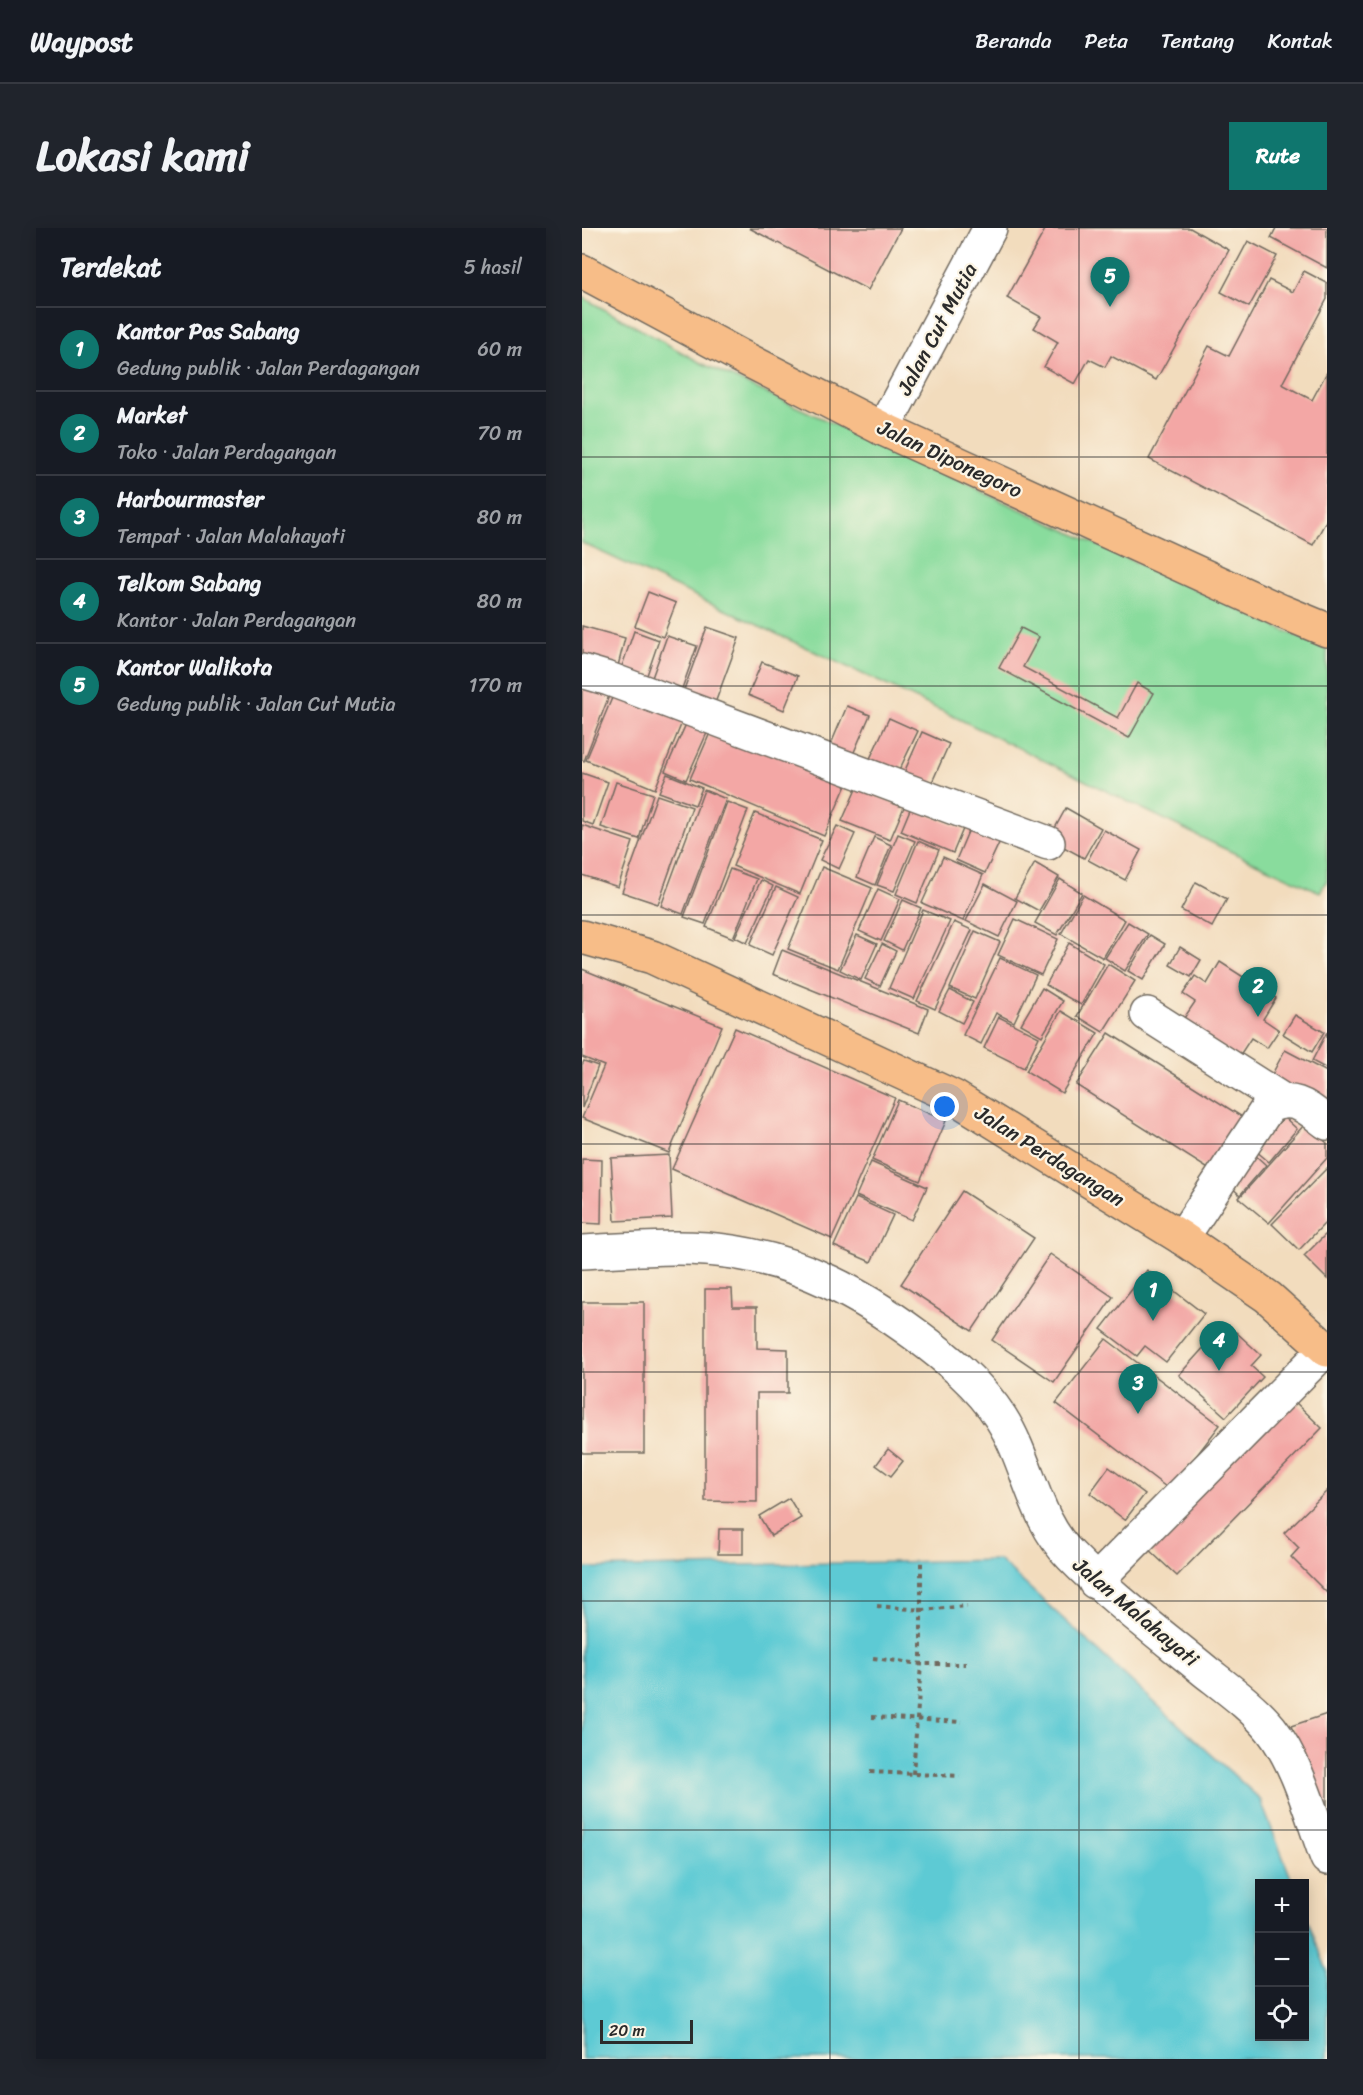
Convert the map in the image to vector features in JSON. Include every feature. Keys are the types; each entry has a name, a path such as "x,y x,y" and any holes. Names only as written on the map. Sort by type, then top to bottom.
{"highway":[{"name":"Jalan Diponegoro","path":"582,271 740,356 883,429 1327,630"},
{"name":"Jalan Perdagangan","path":"582,937 652,957 954,1097 1182,1238 1268,1297 1327,1349"}],"street":[{"name":"Jalan Cut Mutia","path":"883,429 990,228"},
{"path":"582,671 609,679 1048,843"},
{"path":"1147,1014 1282,1100 1302,1104 1327,1123"},
{"path":"1182,1238 1269,1106 1282,1100"},
{"name":"Jalan Malahayati","path":"582,1252 679,1249 732,1252 782,1262 829,1280 872,1302 939,1352 980,1391 1000,1417 1017,1448 1043,1517 1053,1535 1095,1582 1247,1704 1272,1730 1288,1755 1327,1858"},
{"path":"1095,1582 1327,1349"}],"path":[{"path":"913,1774 921,1664 921,1561"},
{"path":"877,1606 922,1610 967,1606"},
{"path":"873,1658 921,1664 966,1664"},
{"path":"872,1717 962,1722"},
{"path":"870,1772 960,1776"}],"green space":[{"path":"582,297 701,363 1327,650 1327,880 1320,892 1221,847 957,718 582,543"}],"water":[{"path":"999,1560 1260,1799 1291,1879 1255,1879 1255,2041 1309,2041 1309,1924 1327,1971 1327,2059 582,2059 582,1568"}],"building":[{"path":"749,228 901,228 868,290"},
{"path":"1046,228 1190,228 1229,250 1156,380 1111,356 1105,367 1089,359 1075,384 1044,367 1058,342 1034,328 1041,317 1007,298"},
{"path":"1276,228 1327,228 1327,268 1271,238"},
{"path":"1248,241 1277,256 1249,307 1221,292"},
{"path":"1304,271 1327,283 1327,299 1282,384 1312,400 1327,372 1327,519 1313,545 1149,459 1209,346 1229,356 1269,280 1293,292"},
{"path":"648,592 676,603 663,637 635,626"},
{"path":"582,626 625,638 618,666 582,656"},
{"path":"707,627 739,638 714,706 682,695"},
{"path":"1021,628 1039,637 1023,667 1118,718 1137,683 1154,693 1129,738 999,668"},
{"path":"634,631 659,640 645,681 620,672"},
{"path":"667,636 697,646 679,697 649,686"},
{"path":"762,662 798,676 784,710 748,695"},
{"path":"582,677 612,688 584,761 582,760"},
{"path":"617,686 685,715 655,789 586,760"},
{"path":"847,706 870,715 848,766 826,756"},
{"path":"690,715 711,724 686,780 665,771"},
{"path":"889,718 918,731 896,777 868,763"},
{"path":"713,726 847,783 824,836 690,779"},
{"path":"922,732 949,744 929,789 902,777"},
{"path":"582,773 608,782 593,825 582,821"},
{"path":"667,774 702,788 695,805 659,792"},
{"path":"616,782 653,794 639,839 601,827"},
{"path":"857,787 904,807 890,840 842,821"},
{"path":"704,790 726,799 683,914 661,906"},
{"path":"657,795 692,807 658,904 622,892"},
{"path":"727,802 748,810 705,924 684,917"},
{"path":"911,807 963,829 953,853 901,831"},
{"path":"1066,808 1101,828 1084,858 1049,839"},
{"path":"755,813 822,840 800,894 733,866"},
{"path":"582,825 633,842 618,887 582,875"},
{"path":"837,826 855,834 839,869 820,860"},
{"path":"970,827 1000,841 985,873 956,860"},
{"path":"1104,830 1141,850 1125,880 1088,860"},
{"path":"898,834 915,841 894,891 877,885"},
{"path":"874,837 891,845 875,885 857,877"},
{"path":"918,841 939,850 917,903 896,894"},
{"path":"943,857 983,875 963,921 922,903"},
{"path":"1035,863 1059,877 1039,911 1015,898"},
{"path":"822,867 872,888 838,969 788,949"},
{"path":"730,869 757,879 733,938 706,927"},
{"path":"1060,879 1082,893 1057,935 1035,923"},
{"path":"761,880 773,886 747,943 735,937"},
{"path":"1196,882 1227,899 1212,927 1181,910"},
{"path":"985,884 1017,901 999,937 966,921"},
{"path":"776,887 798,897 772,955 750,945"},
{"path":"878,889 900,899 881,941 859,931"},
{"path":"1083,895 1125,920 1103,958 1061,934"},
{"path":"903,900 921,908 902,950 884,941"},
{"path":"923,910 950,921 914,999 889,988"},
{"path":"1015,919 1058,939 1041,975 998,955"},
{"path":"954,922 972,930 935,1009 917,1001"},
{"path":"1128,922 1148,934 1125,971 1105,958"},
{"path":"975,931 1000,942 975,999 950,988"},
{"path":"857,935 877,944 861,980 840,970"},
{"path":"1150,935 1165,944 1143,980 1128,971"},
{"path":"1069,943 1104,964 1081,1005 1046,985"},
{"path":"882,944 896,951 880,986 865,979"},
{"path":"1180,947 1201,960 1191,977 1170,965"},
{"path":"782,950 928,1009 919,1033 773,974"},
{"path":"1000,958 1036,975 1014,1022 996,1013 981,1044 963,1035"},
{"path":"1220,962 1276,998 1263,1019 1279,1030 1267,1048 1251,1038 1238,1058 1182,1021 1195,1002 1183,994 1195,976 1207,984"},
{"path":"1108,964 1135,981 1103,1032 1077,1016"},
{"path":"582,969 722,1026 669,1153 582,1118 604,1066 582,1057"},
{"path":"1042,988 1063,1001 1042,1036 1021,1024"},
{"path":"950,990 973,1002 962,1023 939,1011"},
{"path":"1061,1011 1098,1033 1062,1093 1026,1071"},
{"path":"1295,1015 1324,1032 1312,1052 1283,1034"},
{"path":"999,1017 1039,1037 1024,1068 984,1048"},
{"path":"735,1028 895,1098 832,1239 672,1169"},
{"path":"1327,1032 1327,1069 1312,1061"},
{"path":"1109,1033 1247,1120 1213,1172 1076,1085"},
{"path":"1285,1050 1327,1072 1327,1111 1269,1080"},
{"path":"584,1061 598,1066 582,1108 582,1065"},
{"path":"898,1100 946,1121 920,1181 872,1160"},
{"path":"1284,1117 1297,1129 1269,1162 1255,1150"},
{"path":"1305,1124 1327,1143 1327,1158 1269,1223 1239,1198"},
{"path":"669,1155 672,1218 615,1221 611,1158"},
{"path":"1255,1155 1266,1165 1240,1195 1229,1185"},
{"path":"582,1159 602,1160 601,1224 582,1223"},
{"path":"871,1162 927,1187 912,1220 856,1196"},
{"path":"1327,1168 1327,1221 1299,1250 1272,1224"},
{"path":"962,1191 1034,1238 972,1331 901,1284"},
{"path":"856,1198 893,1215 871,1262 834,1246"},
{"path":"1327,1233 1327,1279 1304,1256"},
{"path":"1050,1254 1113,1297 1054,1382 992,1340"},
{"path":"1147,1270 1204,1314 1166,1362 1145,1346 1137,1356 1101,1329"},
{"path":"705,1289 732,1289 733,1307 757,1307 757,1348 788,1349 788,1393 757,1393 757,1502 705,1501"},
{"path":"582,1302 644,1302 644,1453 582,1453"},
{"path":"1236,1332 1261,1355 1251,1366 1263,1377 1226,1417 1179,1375 1216,1334 1226,1343"},
{"path":"1106,1339 1220,1425 1170,1490 1056,1403"},
{"path":"1291,1398 1322,1428 1177,1576 1147,1548"},
{"path":"888,1449 903,1461 891,1476 876,1465"},
{"path":"1109,1467 1145,1494 1125,1520 1090,1493"},
{"path":"1327,1491 1327,1593 1291,1557 1299,1548 1284,1533"},
{"path":"789,1498 801,1518 771,1536 759,1516"},
{"path":"719,1529 743,1529 743,1554 718,1554"},
{"path":"1327,1714 1327,1822 1291,1726"}],"place":[{"name":"Kantor Walikota","path":"1110,307"},
{"name":"Market","path":"1258,1017"},
{"name":"Kantor Pos Sabang","path":"1153,1321"},
{"name":"Telkom Sabang","path":"1219,1371"},
{"name":"Harbourmaster","path":"1138,1414"}]}
